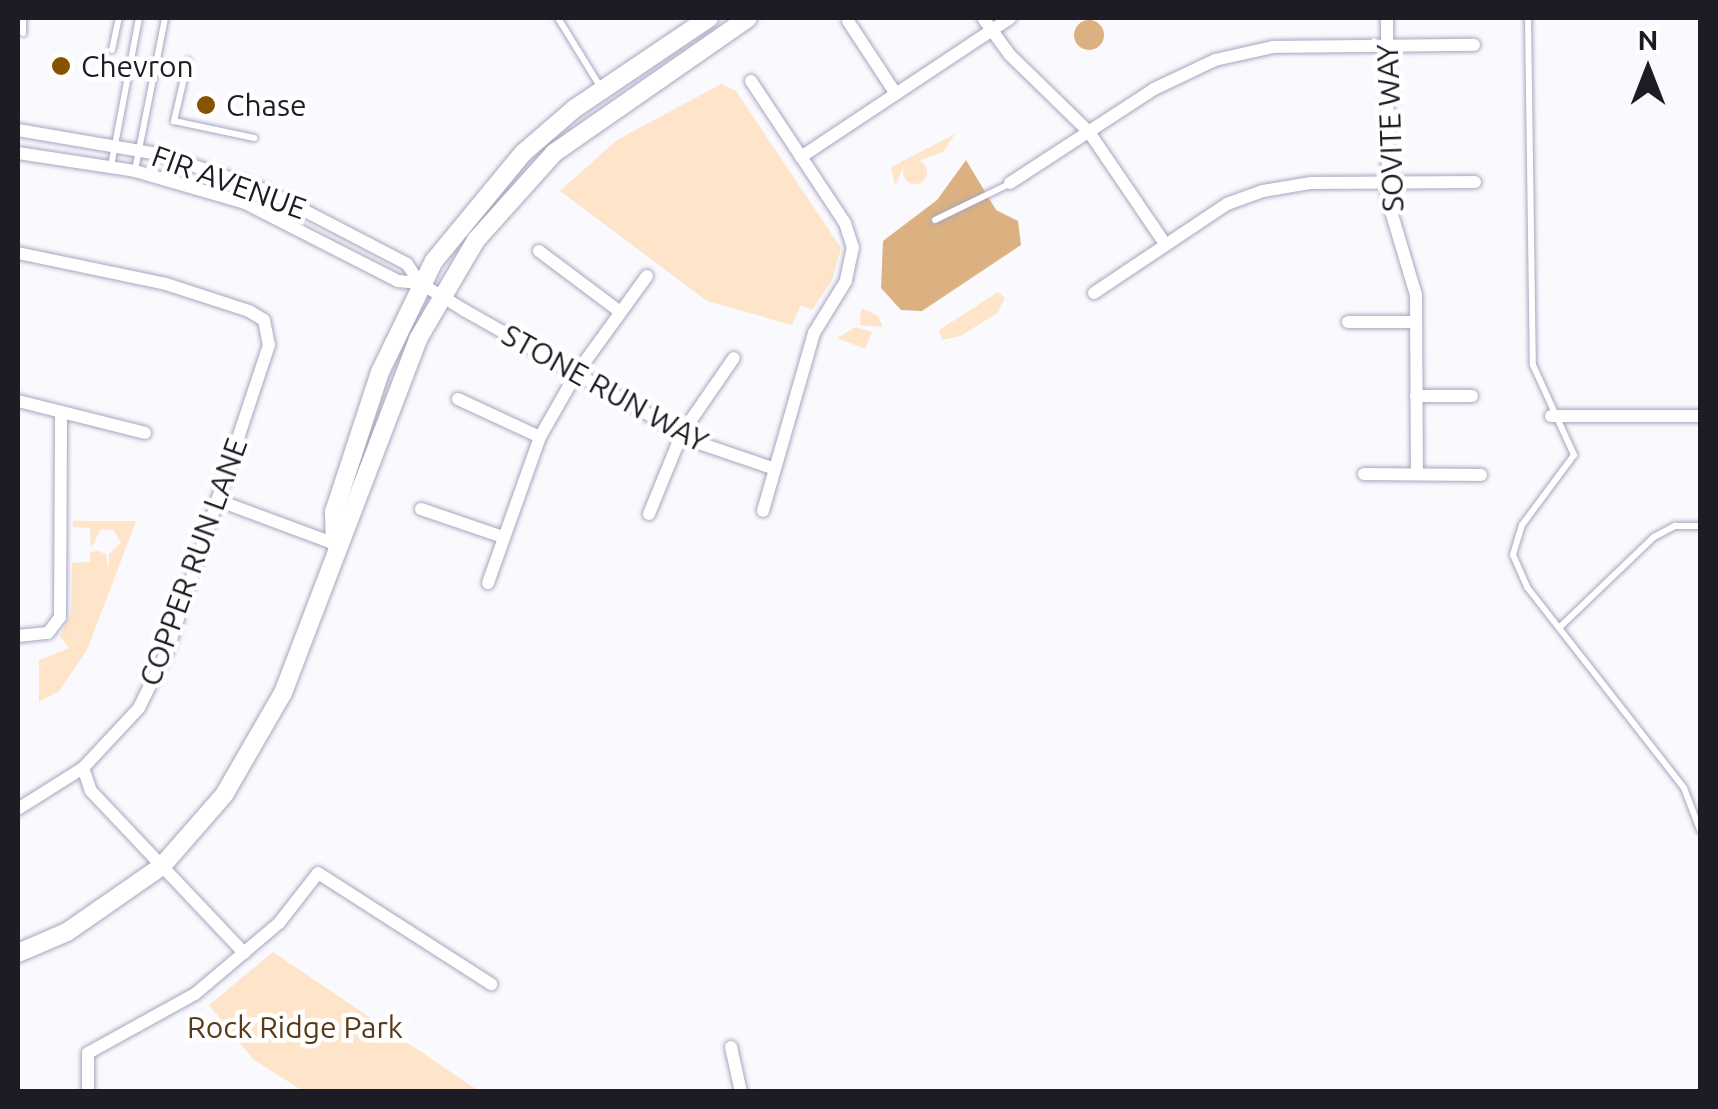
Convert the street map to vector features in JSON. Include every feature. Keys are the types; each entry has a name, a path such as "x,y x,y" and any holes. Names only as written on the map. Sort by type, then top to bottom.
{"main road":[{"path":"335,544 334,512 420,283 502,176 602,89 709,18"},
{"path":"531,175 602,117 748,18"},
{"path":"18,953 68,932 162,866 224,795 260,738 335,544 356,513 397,391 441,296 476,240 554,141 600,104 602,89"}],"street":[{"path":"984,18 1089,132 1165,244"},
{"path":"800,157 1010,18"},
{"name":"SOVITE WAY","path":"1387,18 1387,182 1390,218 1413,282 1417,474"},
{"path":"848,21 896,94"},
{"path":"1010,184 1154,89 1214,60 1273,46 1474,45"},
{"path":"751,81 845,223 853,256 814,333 763,511"},
{"name":"FIR AVENUE","path":"18,130 139,149 292,202 407,264 420,283 441,296"},
{"name":"FIR AVENUE","path":"18,153 135,171 245,202 398,282 420,283"},
{"path":"1094,293 1228,204 1264,191 1387,182 1475,182"},
{"path":"539,251 619,312"},
{"name":"COPPER RUN LANE","path":"18,253 166,284 264,320 269,346 168,649 139,708 83,768 18,810"},
{"path":"488,584 540,438 576,374 647,276"},
{"name":"STONE RUN WAY","path":"441,296 682,433 775,469"},
{"path":"1348,322 1416,322"},
{"path":"650,514 682,433 734,358"},
{"path":"1416,396 1472,396"},
{"path":"458,399 540,438"},
{"path":"18,401 145,432"},
{"path":"18,636 48,634 60,617 61,412"},
{"path":"1551,416 1700,416"},
{"path":"1364,474 1481,474"},
{"path":"217,500 335,544"},
{"path":"421,509 502,537"},
{"path":"83,768 91,790 244,953"},
{"path":"88,1092 88,1053 161,1018 287,915 318,874 491,984"},
{"path":"731,1048 741,1092"}],"lane":[{"path":"23,18 23,34"},
{"path":"112,50 119,18"},
{"path":"111,166 139,18"},
{"path":"135,171 165,18"},
{"path":"558,18 602,89"},
{"path":"1528,18 1532,345 1551,416 1574,455 1522,525 1513,555 1528,587 1684,788 1700,830"},
{"path":"188,61 174,120 254,138"},
{"path":"935,220 1010,184"},
{"path":"1560,627 1654,538 1675,526 1700,526"}],"green space":[{"path":"721,84 736,91 841,248 832,280 812,310 801,305 792,325 707,301 560,191 617,140"},
{"path":"955,134 943,152 904,166 895,186 891,167"},
{"path":"915,160 927,172 915,184 903,172"},
{"path":"998,292 1005,298 997,313 961,336 942,340 939,330"},
{"path":"861,308 878,316 883,327 860,325"},
{"path":"856,327 872,332 865,349 837,338"},
{"path":"73,521 136,521 87,650 59,691 39,702 39,660 69,648 60,636 71,613 72,563 90,562 90,552 98,551 106,554 108,572 109,554 121,543 114,530 101,529 91,548 90,528 73,527"},
{"name":"Rock Ridge Park","path":"273,952 479,1091 303,1091 253,1059 209,1005"}],"shaded area":[{"path":"1089,20 1103,29 1104,35 1095,49 1089,50 1075,41 1074,35 1083,21"},
{"path":"966,160 996,210 1018,221 1021,245 922,311 901,310 881,288 883,241 937,200"}],"place":[{"name":"Chevron","path":"61,66"},
{"name":"Chase","path":"206,105"}]}
